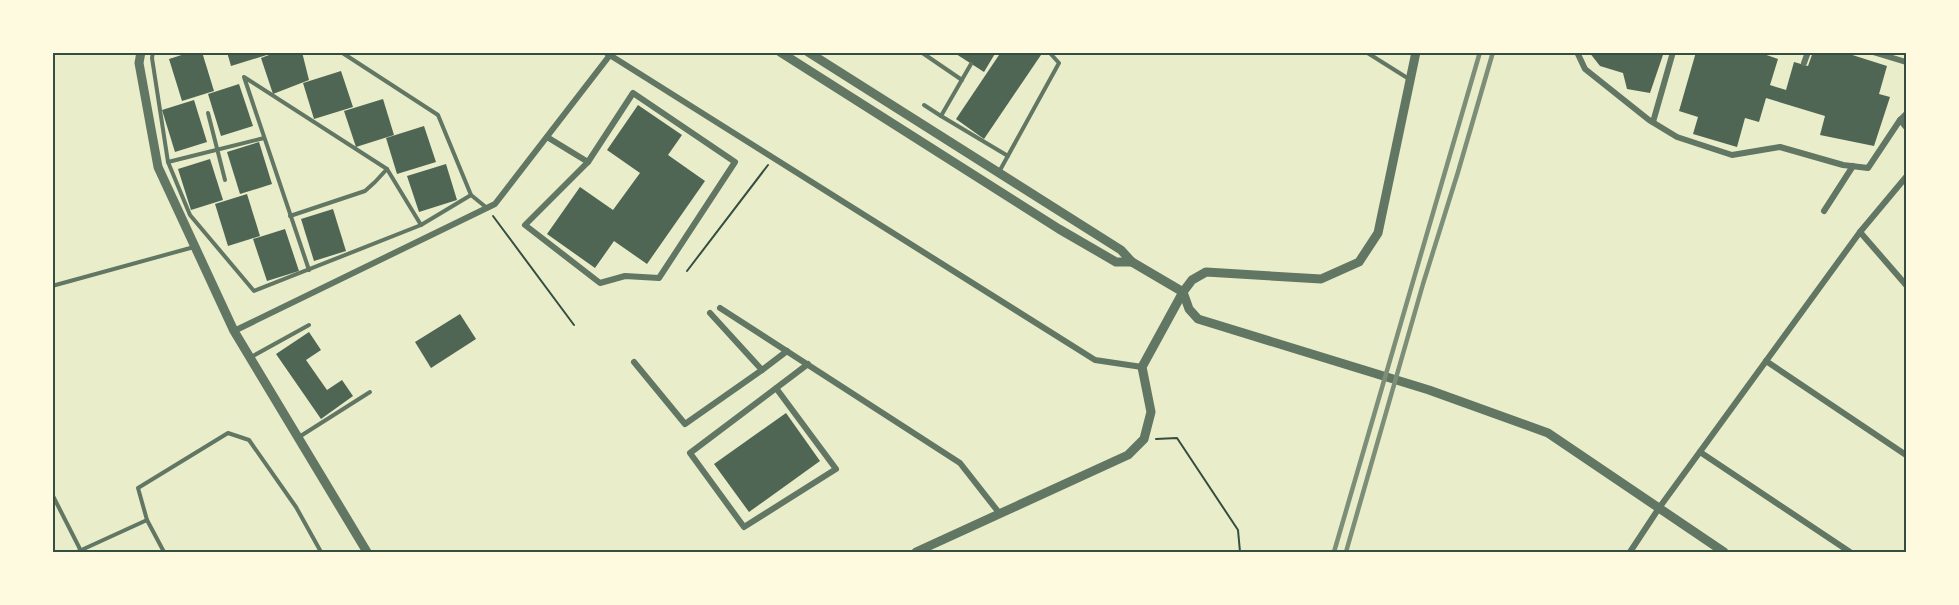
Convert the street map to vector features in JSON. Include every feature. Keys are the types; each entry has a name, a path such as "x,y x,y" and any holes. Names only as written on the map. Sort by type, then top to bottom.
{"street":[{"path":"141,52 139,63 158,167 234,331 367,552"},
{"path":"780,52 1059,229 1116,262 1132,262"},
{"path":"808,52 1121,250 1132,262 1183,292 1189,309 1198,319 1429,390 1548,433 1725,552"},
{"path":"916,552 1128,455 1144,439 1151,412 1142,367 1183,292 1192,280 1206,272 1321,279 1359,262 1378,233 1416,52"},
{"path":"1576,52 1585,69 1653,122 1677,137 1732,155 1780,147 1868,168 1906,114"},
{"path":"1653,122 1673,52"},
{"path":"1804,63 1808,52"},
{"path":"1873,52 1906,62"},
{"path":"234,331 495,204 608,54 1095,360 1142,367"},
{"path":"633,93 735,162 659,279 625,276 600,283 525,225 588,162 633,93"},
{"path":"1900,120 1906,127"},
{"path":"547,137 588,162"},
{"path":"1824,211 1853,166"},
{"path":"1630,552 1659,508 1860,232 1906,177"},
{"path":"1860,232 1906,285"},
{"path":"720,308 960,463 1000,514"},
{"path":"710,313 762,370"},
{"path":"634,362 685,424 787,351"},
{"path":"1766,361 1906,455"},
{"path":"776,388 836,469 744,527 690,453 776,388 808,364"},
{"path":"1700,452 1850,552"}],"lane":[{"path":"153,52 152,58 168,162 190,215 254,291 421,225 471,195"},
{"path":"340,52 438,115 471,195 487,208"},
{"path":"921,52 962,80"},
{"path":"999,172 1059,63 1049,52"},
{"path":"1366,52 1410,80"},
{"path":"941,116 970,64"},
{"path":"309,270 243,77 387,169 421,225"},
{"path":"924,105 1008,156"},
{"path":"207,113 225,180"},
{"path":"168,162 264,138"},
{"path":"290,216 364,190 387,169"},
{"path":"52,286 195,247"},
{"path":"250,357 309,325"},
{"path":"298,438 370,392"},
{"path":"164,552 147,520 138,488 228,433 249,440 296,507 321,552"},
{"path":"52,494 79,552 147,520"}],"path":[{"path":"687,271 774,158"},
{"path":"487,208 574,325"},
{"path":"1144,439 1177,438 1238,530 1240,552"}],"building":[{"path":"191,52 202,52 214,91 182,101 169,59"},
{"path":"227,52 273,52 273,53 231,66"},
{"path":"277,52 302,52 309,80 273,94 261,58"},
{"path":"953,52 996,52 984,72"},
{"path":"1001,52 1043,52 984,139 956,119"},
{"path":"1589,52 1664,52 1650,93 1627,89 1623,73 1600,66"},
{"path":"1696,52 1758,52 1778,59 1770,85 1786,90 1794,62 1808,66 1813,52 1843,52 1887,66 1879,94 1890,97 1874,146 1820,135 1825,116 1766,98 1759,122 1745,118 1737,147 1693,134 1698,117 1679,111"},
{"path":"341,71 353,107 314,119 303,83"},
{"path":"239,84 253,126 221,136 208,94"},
{"path":"383,99 394,135 356,147 344,111"},
{"path":"194,100 207,142 175,152 162,110"},
{"path":"638,105 682,135 668,155 705,181 647,264 614,241 595,268 547,234 580,187 613,210 640,173 607,150"},
{"path":"424,126 436,162 397,174 386,138"},
{"path":"259,142 272,184 240,194 227,152"},
{"path":"210,159 223,200 191,210 178,169"},
{"path":"446,164 457,200 419,212 407,176"},
{"path":"247,194 260,236 228,246 215,204"},
{"path":"333,209 346,251 314,261 301,219"},
{"path":"285,229 299,271 267,281 253,239"},
{"path":"460,314 476,339 431,368 415,342"},
{"path":"309,332 321,350 306,360 327,390 342,380 353,396 321,419 276,354"},
{"path":"786,413 820,461 749,512 714,464"}],"railway":[{"path":"1334,552 1480,52"},
{"path":"1346,552 1493,52"}]}
